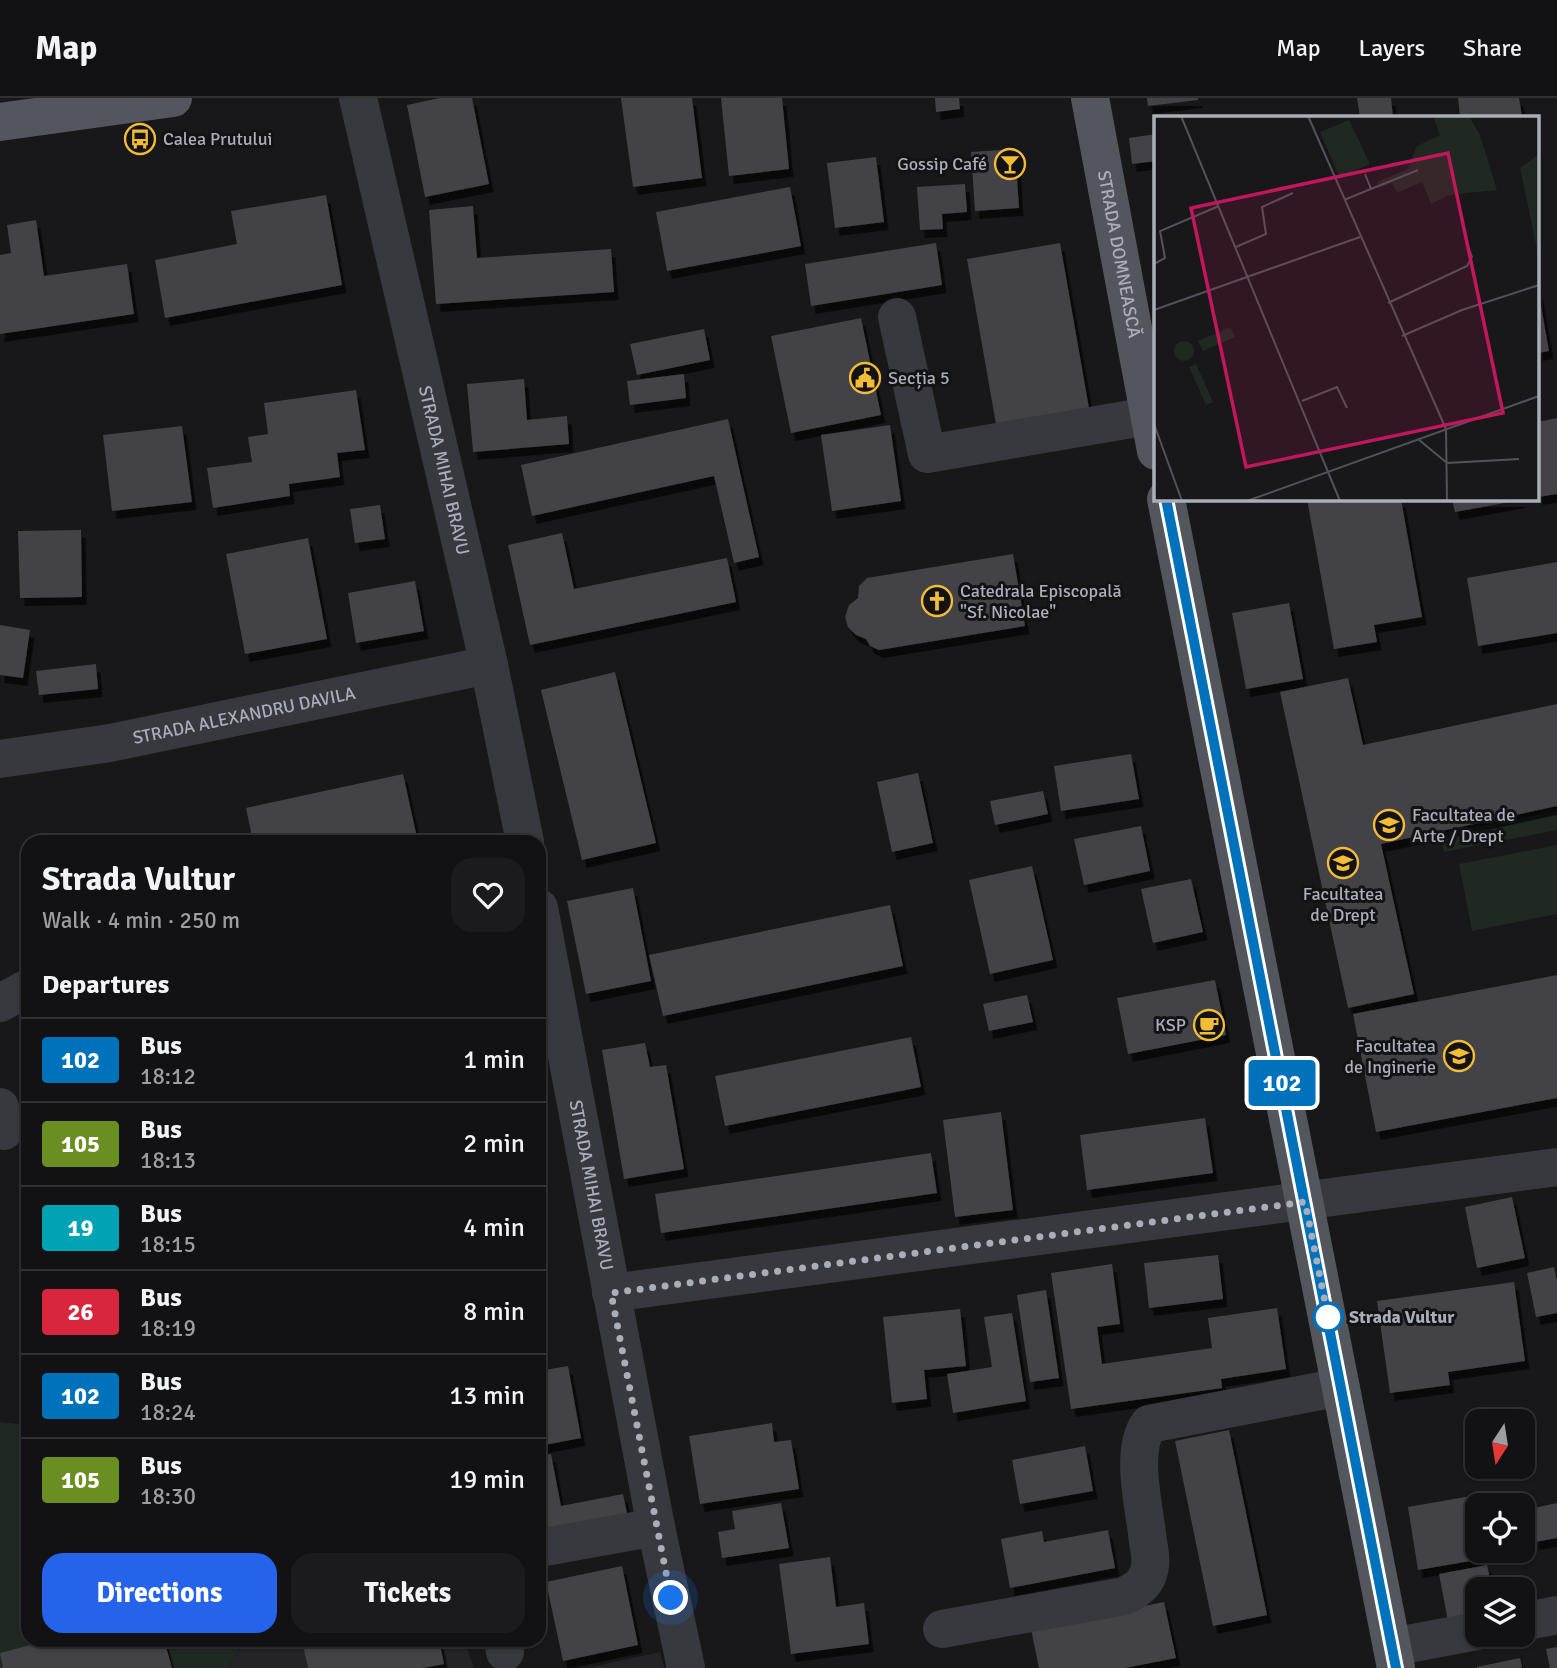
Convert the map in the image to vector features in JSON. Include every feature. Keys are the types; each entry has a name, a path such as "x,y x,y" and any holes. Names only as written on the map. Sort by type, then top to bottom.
{"main road":[{"path":"0,122 173,98"},
{"name":"STRADA DOMNEASCĂ","path":"1090,98 1153,434"},
{"path":"1166,500 1394,1657"}],"street":[{"name":"STRADA MIHAI BRAVU","path":"358,98 489,665 524,835"},
{"path":"897,317 927,454 1153,434"},
{"name":"STRADA ALEXANDRU DAVILA","path":"0,759 110,743 489,665"},
{"name":"STRADA MIHAI BRAVU","path":"546,945 656,1527 686,1668"},
{"path":"0,1003 21,992"},
{"path":"611,1293 1557,1167"},
{"path":"942,1629 1125,1596 1140,1587 1149,1574 1150,1557 1138,1454 1141,1435 1149,1424 1341,1387"},
{"path":"546,1547 656,1527"},
{"path":"1535,1619 1557,1615"},
{"path":"1394,1657 1465,1635"}],"shaded area":[{"path":"1557,811 1557,830 1444,852 1440,834"},
{"path":"1557,845 1557,914 1472,931 1459,864"},
{"path":"0,1422 21,1424 21,1647 241,1647 227,1668 0,1668"},
{"path":"241,1647 466,1647 474,1668 227,1668"},
{"path":"660,1652 664,1668 586,1668"}],"building":[{"path":"440,98 472,98 489,184 425,197 407,105"},
{"path":"621,98 692,98 702,178 633,187"},
{"path":"721,98 782,98 789,169 729,176"},
{"path":"935,98 959,98 960,109 936,112"},
{"path":"1147,98 1198,98 1198,100 1148,106"},
{"path":"1357,98 1391,98 1393,116 1360,116"},
{"path":"1458,98 1519,98 1522,116 1460,116"},
{"path":"1154,134 1154,161 1132,164 1129,138"},
{"path":"1015,149 1019,208 975,211 971,152"},
{"path":"876,157 884,222 835,228 827,163"},
{"path":"965,184 967,212 942,214 943,229 920,230 917,187"},
{"path":"790,187 801,246 667,271 656,212"},
{"path":"326,195 342,285 165,318 155,260 237,244 231,211"},
{"path":"473,206 477,258 611,249 614,292 436,304 429,210"},
{"path":"36,220 44,276 127,264 134,314 0,334 0,255 11,253 7,225"},
{"path":"936,243 942,285 811,306 805,264"},
{"path":"1060,243 1090,414 997,430 967,259"},
{"path":"1540,300 1549,351 1540,353"},
{"path":"861,318 881,415 791,433 771,336"},
{"path":"704,329 710,360 637,375 630,344"},
{"path":"684,374 686,398 630,405 627,381"},
{"path":"524,379 527,420 567,416 569,444 473,452 467,384"},
{"path":"356,390 365,450 337,453 340,477 289,484 290,496 213,508 207,468 252,462 248,437 268,434 264,403"},
{"path":"1557,418 1557,494 1540,497 1540,422"},
{"path":"728,419 759,557 734,563 714,476 532,516 521,465"},
{"path":"890,425 901,501 832,511 821,435"},
{"path":"182,426 192,502 112,511 103,435"},
{"path":"1307,500 1401,500 1422,617 1374,625 1377,642 1334,649"},
{"path":"1452,500 1521,500 1455,512"},
{"path":"380,505 385,539 355,543 350,509"},
{"path":"81,530 82,597 20,598 18,531"},
{"path":"562,533 574,589 727,558 736,602 530,645 508,545"},
{"path":"308,538 327,639 245,654 226,554"},
{"name":"Catedrala Episcopală \"Sf. Nicolae\"","path":"1013,554 1025,626 879,650 870,646 866,639 856,635 848,627 845,617 849,605 858,598 859,586 867,578"},
{"path":"1557,562 1557,633 1478,646 1467,578"},
{"path":"415,581 424,631 356,643 348,593"},
{"path":"1289,603 1303,679 1246,689 1232,613"},
{"path":"0,625 30,630 23,678 0,675"},
{"path":"96,664 98,689 39,695 36,671"},
{"path":"615,672 656,843 582,860 541,690"},
{"name":"Facultatea de Arte / Drept","path":"1348,678 1363,745 1557,704 1557,806 1381,844 1414,994 1348,1008 1280,692"},
{"path":"1131,754 1139,799 1061,811 1054,766"},
{"path":"918,773 933,843 892,852 877,782"},
{"path":"403,774 416,835 252,835 246,808"},
{"path":"1043,791 1048,814 995,825 990,801"},
{"path":"1141,826 1150,871 1084,885 1074,839"},
{"path":"1032,866 1053,960 990,974 969,880"},
{"path":"1191,879 1203,932 1153,943 1141,889"},
{"path":"633,888 651,981 586,994 567,901"},
{"path":"890,905 903,966 663,1016 649,955"},
{"name":"Facultatea de Inginerie","path":"1557,975 1557,1098 1376,1132 1353,1014"},
{"path":"1215,980 1226,1035 1128,1054 1117,998"},
{"path":"1027,995 1033,1022 989,1031 983,1004"},
{"path":"911,1037 921,1087 725,1126 715,1076"},
{"path":"645,1043 650,1067 666,1065 684,1169 624,1179 602,1050"},
{"path":"1001,1112 1013,1210 955,1217 943,1120"},
{"path":"1205,1118 1213,1173 1087,1190 1080,1135"},
{"path":"931,1153 937,1193 661,1233 655,1194"},
{"path":"1512,1197 1525,1258 1477,1268 1465,1207"},
{"path":"1218,1255 1223,1299 1149,1308 1144,1263"},
{"path":"1112,1264 1120,1324 1097,1327 1102,1364 1212,1348 1208,1318 1277,1308 1286,1369 1221,1379 1222,1388 1071,1409 1051,1273"},
{"path":"1554,1267 1557,1313 1536,1317 1527,1273"},
{"path":"1514,1282 1525,1361 1448,1372 1450,1385 1390,1393 1377,1301"},
{"path":"1046,1290 1059,1378 1030,1382 1017,1295"},
{"path":"960,1309 966,1366 924,1370 927,1399 892,1403 883,1317"},
{"path":"1012,1313 1026,1401 953,1413 947,1374 992,1367 984,1317"},
{"path":"568,1366 581,1438 546,1445 546,1370"},
{"path":"772,1423 774,1442 791,1440 799,1489 700,1504 689,1436"},
{"path":"1229,1430 1267,1615 1213,1626 1175,1441"},
{"path":"1085,1446 1093,1491 1020,1504 1012,1460"},
{"path":"551,1454 561,1506 623,1494 628,1518 546,1533 546,1455"},
{"path":"1465,1497 1465,1562 1418,1570 1408,1507"},
{"path":"781,1503 789,1548 722,1558 718,1532 735,1529 732,1511"},
{"path":"1557,1503 1557,1538 1535,1542 1535,1508"},
{"path":"1108,1530 1115,1568 1010,1588 1001,1539 1042,1531 1044,1542"},
{"path":"830,1557 836,1607 864,1603 869,1644 791,1654 779,1564"},
{"path":"1487,1565 1490,1577 1465,1577 1465,1617 1448,1621 1439,1574"},
{"path":"622,1566 638,1645 563,1661 546,1582"},
{"path":"1164,1602 1176,1658 1125,1668 1039,1668 1031,1629"},
{"path":"23,1647 166,1647 172,1668 3,1668 0,1653"},
{"path":"304,1647 440,1647 444,1664 423,1668 308,1668"},
{"path":"1557,1647 1557,1668 1550,1668 1546,1649"},
{"path":"1520,1658 1522,1668 1477,1668 1477,1667"}],"bus line":[{"name":"102","path":"1166,500 1396,1668"}],"place":[{"name":"Calea Prutului","path":"140,139"},
{"name":"Gossip Café","path":"1010,164"},
{"name":"Secția 5","path":"865,378"},
{"name":"Catedrala Episcopală \"Sf. Nicolae\"","path":"937,601"},
{"name":"Facultatea de Arte / Drept","path":"1389,825"},
{"name":"Facultatea de Drept","path":"1343,863"},
{"name":"KSP","path":"1209,1025"},
{"name":"Facultatea de Inginerie","path":"1459,1056"},
{"name":"Strada Vultur","path":"1328,1317"}],"route":[{"path":"671,1598 611,1293 1305,1202 1328,1317"}]}
